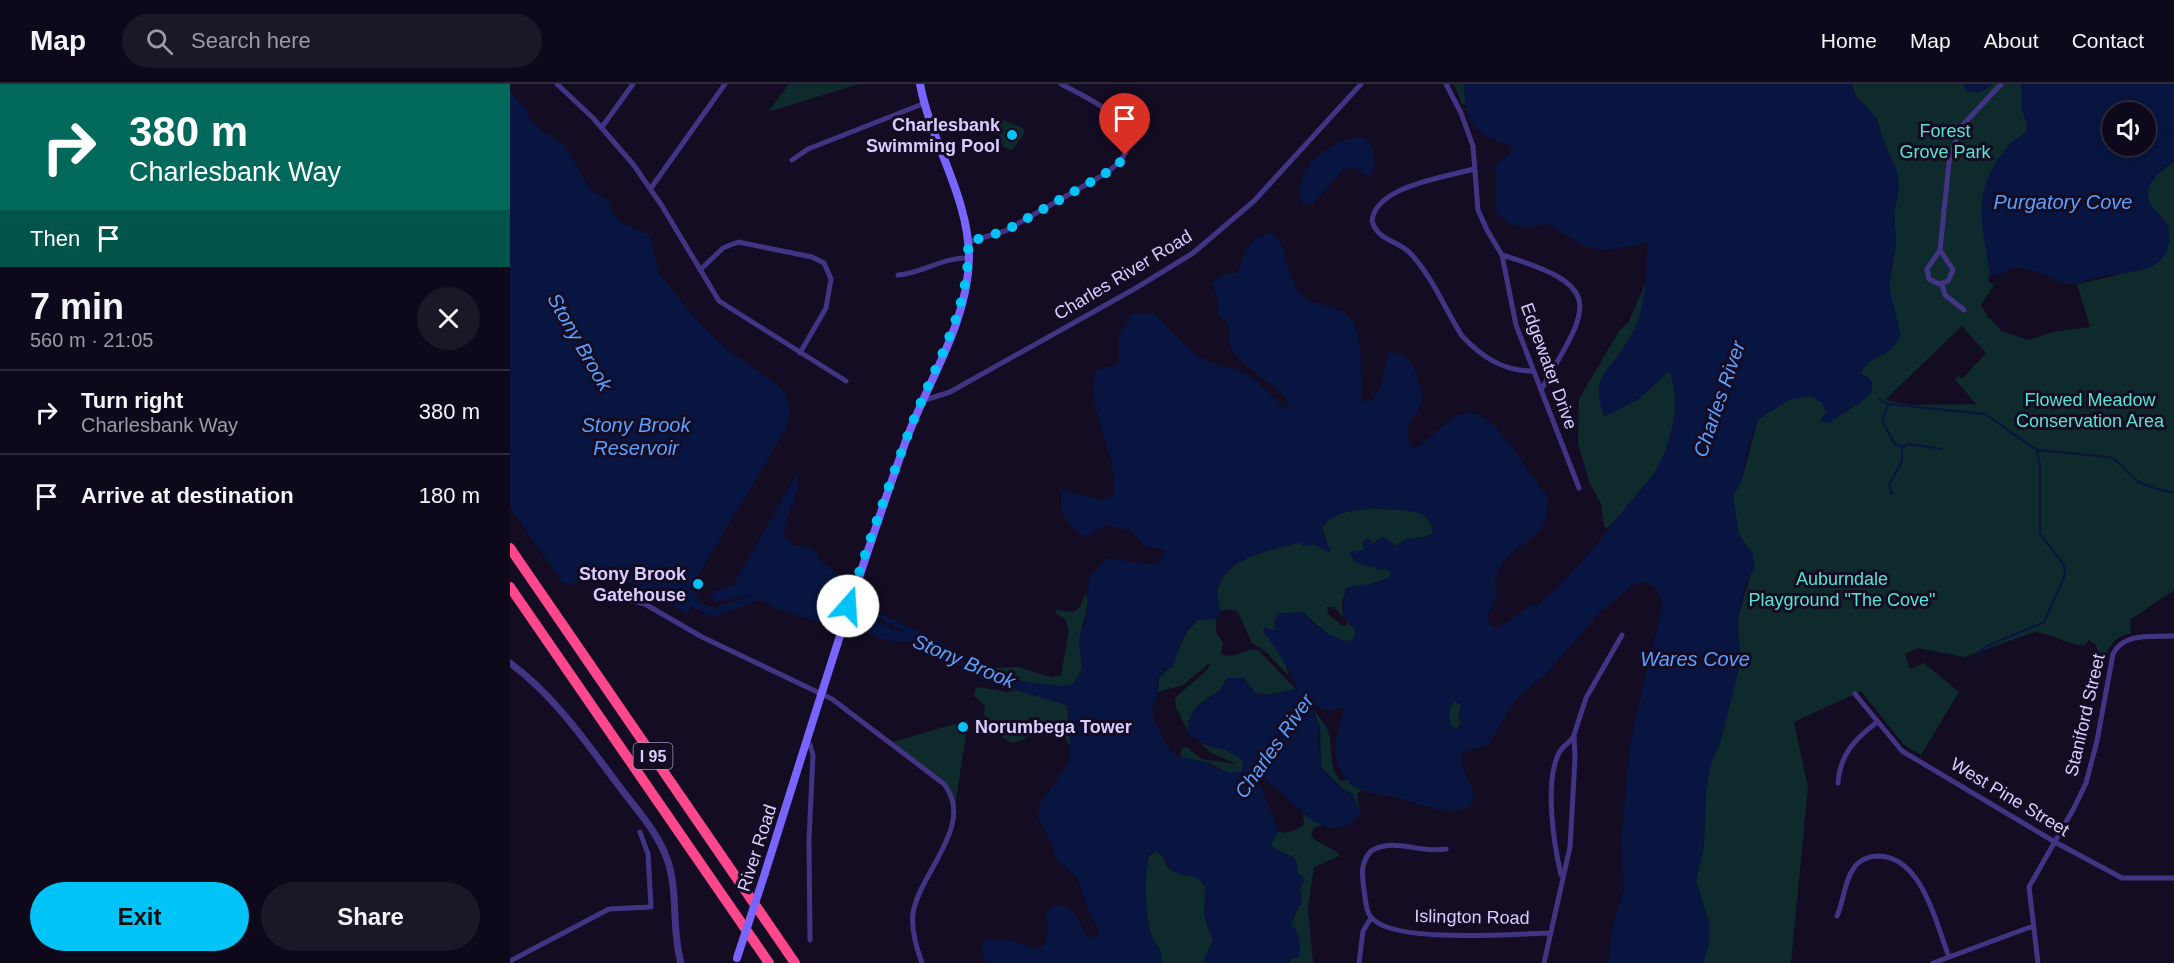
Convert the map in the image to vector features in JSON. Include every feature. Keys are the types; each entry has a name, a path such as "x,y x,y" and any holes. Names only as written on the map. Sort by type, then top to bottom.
{"highway":[{"name":"I 95","path":"510,548 795,963"},
{"name":"I 95","path":"510,587 769,963"}],"main road":[{"name":"River Road","path":"736,961 852,594 904,444 961,307 969,258 968,242 961,210 920,84"}],"street":[{"path":"557,84 602,127 651,188 713,294 724,306 846,381"},
{"path":"602,127 633,84"},
{"path":"651,188 725,84"},
{"path":"968,242 1005,231 1103,175 1118,165 1125,155 1128,135 1121,121 1109,111 1061,84"},
{"name":"Charles River Road","path":"922,401 950,392 1147,283 1193,253 1254,201 1361,84"},
{"name":"Edgewater Drive","path":"1446,84 1471,137 1478,210 1486,230 1502,255 1512,312 1532,371 1579,488"},
{"path":"1940,250 1953,270 1950,279 1941,284 1933,282 1926,272 1940,250 1945,191 1953,146 1965,121 2001,84"},
{"path":"792,160 808,149 925,103"},
{"path":"1474,169 1388,195 1375,207 1372,221 1379,235 1401,246 1419,263 1458,330 1472,346 1498,364 1510,369 1532,371"},
{"path":"700,270 723,248 738,242 812,257 824,263 831,279 826,308 800,353"},
{"path":"1502,255 1546,269 1566,280 1578,296 1580,305 1577,324 1541,390"},
{"path":"898,275 914,273 950,259 969,258"},
{"path":"1941,284 1945,295 1964,310"},
{"path":"619,598 645,604 702,637 821,694 855,714 938,778 953,798 953,823 914,910 914,938 922,963"},
{"path":"1562,876 1554,840 1552,799 1557,759 1574,735 1586,698 1622,635"},
{"name":"Staniford Street","path":"2038,963 2029,887 2081,795 2091,768 2114,652 2120,644 2131,639 2174,636"},
{"path":"510,663 546,694 576,729 657,837 670,867 674,932 681,963"},
{"name":"West Pine Street","path":"1855,694 1904,752 2055,842 2122,878 2174,878"},
{"path":"1838,783 1840,766 1848,749 1877,722"},
{"path":"1549,933 1570,847 1575,759 1574,735"},
{"name":"River Road","path":"806,743 810,745 813,755 809,834 810,940"},
{"path":"510,961 609,909 651,907 648,854 640,832"},
{"path":"1359,963 1363,932 1371,918 1367,909 1362,869 1371,851 1392,845 1428,851 1446,849"},
{"path":"1837,916 1850,874 1856,865 1870,857 1891,858 1906,867 1918,882 1946,960"},
{"name":"Islington Road","path":"1371,918 1389,928 1429,934 1549,933 1544,963"},
{"path":"1933,963 2033,926"}],"green space":[{"path":"789,84 859,84 768,112"},
{"path":"1454,84 1464,84 1466,105 1462,104"},
{"path":"1852,84 1963,84 1989,87 1992,84 2021,84 2028,131 2015,140 2002,155 1988,178 1985,189 1983,214 1990,273 1988,281 1994,285 1981,305 1987,316 2002,331 2028,340 2053,332 2090,327 2077,284 2118,275 2169,234 2165,222 2148,200 2148,194 2152,181 2174,162 2174,590 2130,620 2131,634 2115,640 2106,654 2103,666 2096,645 2089,640 2085,645 2078,645 2034,632 1964,657 1918,648 1905,654 1910,669 1924,663 1959,692 1921,755 1904,745 1861,691 1794,722 1808,787 1791,963 1703,963 1709,942 1709,923 1696,881 1704,845 1706,792 1710,764 1720,743 1740,664 1738,617 1750,577 1739,572 1733,495 1741,483 1762,404 1802,393 1857,402 1863,400 1872,391 1869,378 1861,374 1862,370 1870,361 1885,353 1891,297 1889,287 1896,243 1894,213 1899,189 1897,172 1884,142 1868,108 1855,95","holes":["1962,326 1986,353 1962,379 1959,376 1955,379 1976,404 1911,405 1885,400"]},
{"name":"Charlesbank Swimming Pool","path":"1004,120 1023,128 1025,133 1012,150 1004,147 996,128"},
{"path":"1647,280 1683,399 1663,466 1608,528 1604,526 1601,504 1590,484 1578,444 1579,399 1619,331 1629,321"},
{"path":"1374,508 1419,513 1431,524 1433,534 1406,540 1397,546 1382,537 1372,544 1369,539 1364,540 1364,550 1350,554 1362,565 1389,569 1391,573 1389,578 1365,586 1347,588 1342,602 1343,617 1334,607 1327,607 1328,614 1343,626 1347,625 1347,621 1354,628 1356,634 1352,641 1331,636 1302,612 1279,618 1275,621 1274,631 1265,628 1282,655 1289,676 1265,651 1252,643 1238,612 1228,609 1220,611 1218,588 1232,567 1242,560 1265,551 1301,542 1303,546 1314,544 1329,552 1322,528 1327,522 1345,512"},
{"path":"1086,592 1087,608 1081,634 1082,667 1081,673 1073,684 1054,686 1031,683 990,668 1018,667 1051,677 1061,675 1069,630 1065,619 1055,613 1056,610 1073,612 1080,607"},
{"path":"1216,618 1216,632 1223,643 1221,654 1231,656 1258,650 1296,689 1265,695 1255,693 1246,681 1225,680 1217,692 1194,711 1188,732 1176,707 1175,698 1208,669 1211,662 1183,685 1158,692 1159,677 1174,664 1175,656 1188,630 1198,620"},
{"path":"978,687 1008,692 1009,688 1067,704 1071,748 1059,729 1029,717 1028,733 1024,739 1013,743 1008,741 984,715 985,705 974,696 975,689"},
{"path":"1455,701 1461,705 1459,718 1461,724 1456,729 1450,725 1449,715 1450,708"},
{"path":"1313,708 1328,731 1332,763 1337,775 1341,781 1346,779 1362,789 1357,795 1360,812 1350,792 1345,791 1321,767 1320,728"},
{"path":"968,720 955,807 950,791 892,742"},
{"path":"1202,744 1234,752 1243,761 1242,771 1227,772 1210,764 1180,756 1183,747 1187,747 1201,759 1237,764 1211,753"},
{"path":"1303,813 1324,825 1314,828 1311,834 1313,839 1337,852 1339,856 1314,867 1308,908 1313,963 1289,963 1290,959 1296,958 1297,953 1297,936 1291,924 1301,900 1300,888 1305,879 1298,873 1294,857 1274,850 1271,844 1277,831 1291,831 1304,824"},
{"path":"1156,851 1171,869 1181,874 1197,877 1205,887 1206,922 1213,940 1203,963 1161,963 1160,952 1149,928 1145,896 1149,856"}],"water":[{"path":"1464,84 1852,84 1855,95 1877,119 1897,172 1899,189 1894,213 1896,243 1889,287 1901,335 1892,349 1863,366 1861,374 1872,381 1872,391 1864,400 1828,423 1820,421 1826,412 1821,402 1811,396 1789,400 1759,419 1750,440 1741,483 1733,495 1739,535 1752,552 1755,567 1745,585 1738,617 1740,664 1720,743 1711,764 1706,792 1703,852 1696,881 1709,923 1709,942 1703,963 1608,963 1612,928 1624,890 1621,841 1630,744 1663,602 1656,588 1644,581 1633,585 1601,611 1546,674 1515,700 1488,745 1463,752 1463,766 1473,791 1470,806 1453,811 1435,809 1398,798 1370,793 1354,786 1342,773 1336,757 1336,743 1344,709 1340,707 1330,711 1313,706 1313,714 1320,726 1318,735 1321,767 1345,791 1352,793 1360,812 1355,820 1347,825 1334,828 1322,826 1300,810 1279,790 1257,778 1277,827 1277,835 1272,841 1272,847 1296,859 1298,873 1305,879 1300,888 1301,904 1295,910 1291,924 1299,940 1298,958 1293,957 1289,963 1203,963 1213,940 1204,915 1205,887 1197,877 1173,872 1162,854 1156,851 1149,856 1146,896 1150,929 1160,952 1161,963 986,963 981,946 987,939 1009,939 1032,949 1043,946 1048,933 1046,912 1057,905 1073,911 1087,937 1099,937 1098,928 1090,914 1076,877 1056,859 1052,843 1038,818 1040,804 1070,760 1069,707 981,679 927,647 878,638 844,610 818,622 775,608 749,594 731,597 735,582 797,474 797,490 784,530 785,538 795,545 812,548 822,562 842,577 847,602 860,611 876,612 936,639 978,664 1022,682 1062,686 1073,684 1082,669 1079,640 1087,612 1089,577 1107,558 1155,565 1162,559 1164,550 1145,546 1130,530 1105,525 1085,537 1065,518 1061,506 1062,491 1101,500 1113,495 1112,464 1094,399 1093,385 1097,371 1119,363 1119,335 1131,314 1154,313 1184,345 1210,363 1248,375 1286,409 1288,403 1285,396 1241,361 1230,347 1228,323 1218,315 1218,301 1212,283 1220,276 1238,272 1249,246 1258,238 1272,233 1284,249 1285,261 1298,293 1310,301 1344,312 1354,322 1360,344 1362,401 1372,400 1381,387 1388,352 1402,355 1413,366 1422,396 1422,403 1408,429 1414,449 1453,418 1472,413 1485,419 1497,429 1548,496 1547,512 1537,533 1513,552 1498,571 1495,581 1496,598 1487,620 1493,627 1499,627 1530,606 1538,605 1587,555 1655,471 1661,461 1672,428 1675,404 1673,382 1669,371 1639,399 1604,417 1599,386 1604,373 1628,340 1640,312 1646,283 1647,243 1607,250 1585,247 1549,224 1527,227 1509,224 1496,212 1496,164 1512,152 1510,145 1479,132 1469,117","holes":["1374,508 1419,513 1431,524 1433,534 1405,539 1396,546 1384,537 1372,544 1367,538 1363,542 1364,550 1350,552 1352,558 1358,563 1371,565 1379,570 1388,569 1391,573 1382,581 1345,590 1342,614 1356,631 1353,640 1334,637 1312,623 1305,613 1277,613 1274,631 1264,628 1263,632 1279,653 1299,690 1262,695 1250,688 1245,678 1228,678 1221,689 1197,706 1191,716 1188,733 1201,742 1237,756 1243,761 1242,771 1233,773 1219,770 1207,763 1177,756 1167,747 1155,723 1152,709 1158,692 1159,677 1165,670 1173,667 1189,627 1199,620 1213,619 1219,614 1217,590 1222,579 1230,569 1252,556 1301,542 1303,546 1314,544 1328,552 1331,549 1326,544 1322,528 1333,518 1352,511","869,616 877,617 907,633 893,630","1455,701 1461,705 1459,714 1461,724 1456,729 1450,725 1451,706"]},
{"path":"1963,84 1992,84 1983,91 1974,93 1966,91"},
{"name":"Purgatory Cove","path":"2021,84 2174,84 2174,162 2157,175 2149,186 2148,192 2151,205 2164,220 2169,231 2169,246 2164,256 2156,264 2146,269 2071,284 2026,269 2015,268 1994,276 1990,275 1982,220 1984,189 1999,158 2013,141 2028,131 2021,104"},
{"name":"Stony Brook Reservoir","path":"510,91 525,108 528,117 542,131 564,144 590,189 608,201 615,217 623,224 648,234 652,241 658,272 701,325 728,350 781,388 786,395 790,411 786,429 690,589 699,595 687,614 648,592 616,578 602,577 573,584 563,583 510,507"},
{"path":"1362,137 1371,144 1374,154 1374,166 1370,177 1352,167 1343,170 1313,204 1302,203 1299,191 1302,179 1307,168 1316,158 1339,143 1351,138"}],"waterway":[{"path":"1879,399 1888,404 1985,414 2037,450 2109,457 2142,483 2174,493"},
{"path":"1888,405 1882,421 1895,444 1902,447 1902,461 1889,485 1892,494"},
{"path":"1902,447 1909,444 1942,449"},
{"path":"1979,659 1981,650 1987,646 2044,622 2065,575 2064,565 2040,534 2040,465 2037,451"},
{"name":"Stony Brook","path":"718,596 746,589"},
{"path":"694,603 714,613 756,597"}],"place":[{"name":"Charlesbank Swimming Pool","path":"1012,135"},
{"name":"Stony Brook Gatehouse","path":"698,584"},
{"name":"Norumbega Tower","path":"963,727"}],"route":[{"path":"848,606 913,420 961,307 968,274 968,242 988,238 1005,231 1103,175 1118,165 1125,155"}],"park label":[{"name":"Forest Grove Park","path":"1945,141"},
{"name":"Flowed Meadow Conservation Area","path":"2090,410"},
{"name":"Auburndale Playground \"The Cove\"","path":"1842,589"}],"water label":[{"name":"Charles River","path":"1719,399"},
{"name":"Wares Cove","path":"1695,659"},
{"name":"Charles River","path":"1274,746"}]}
